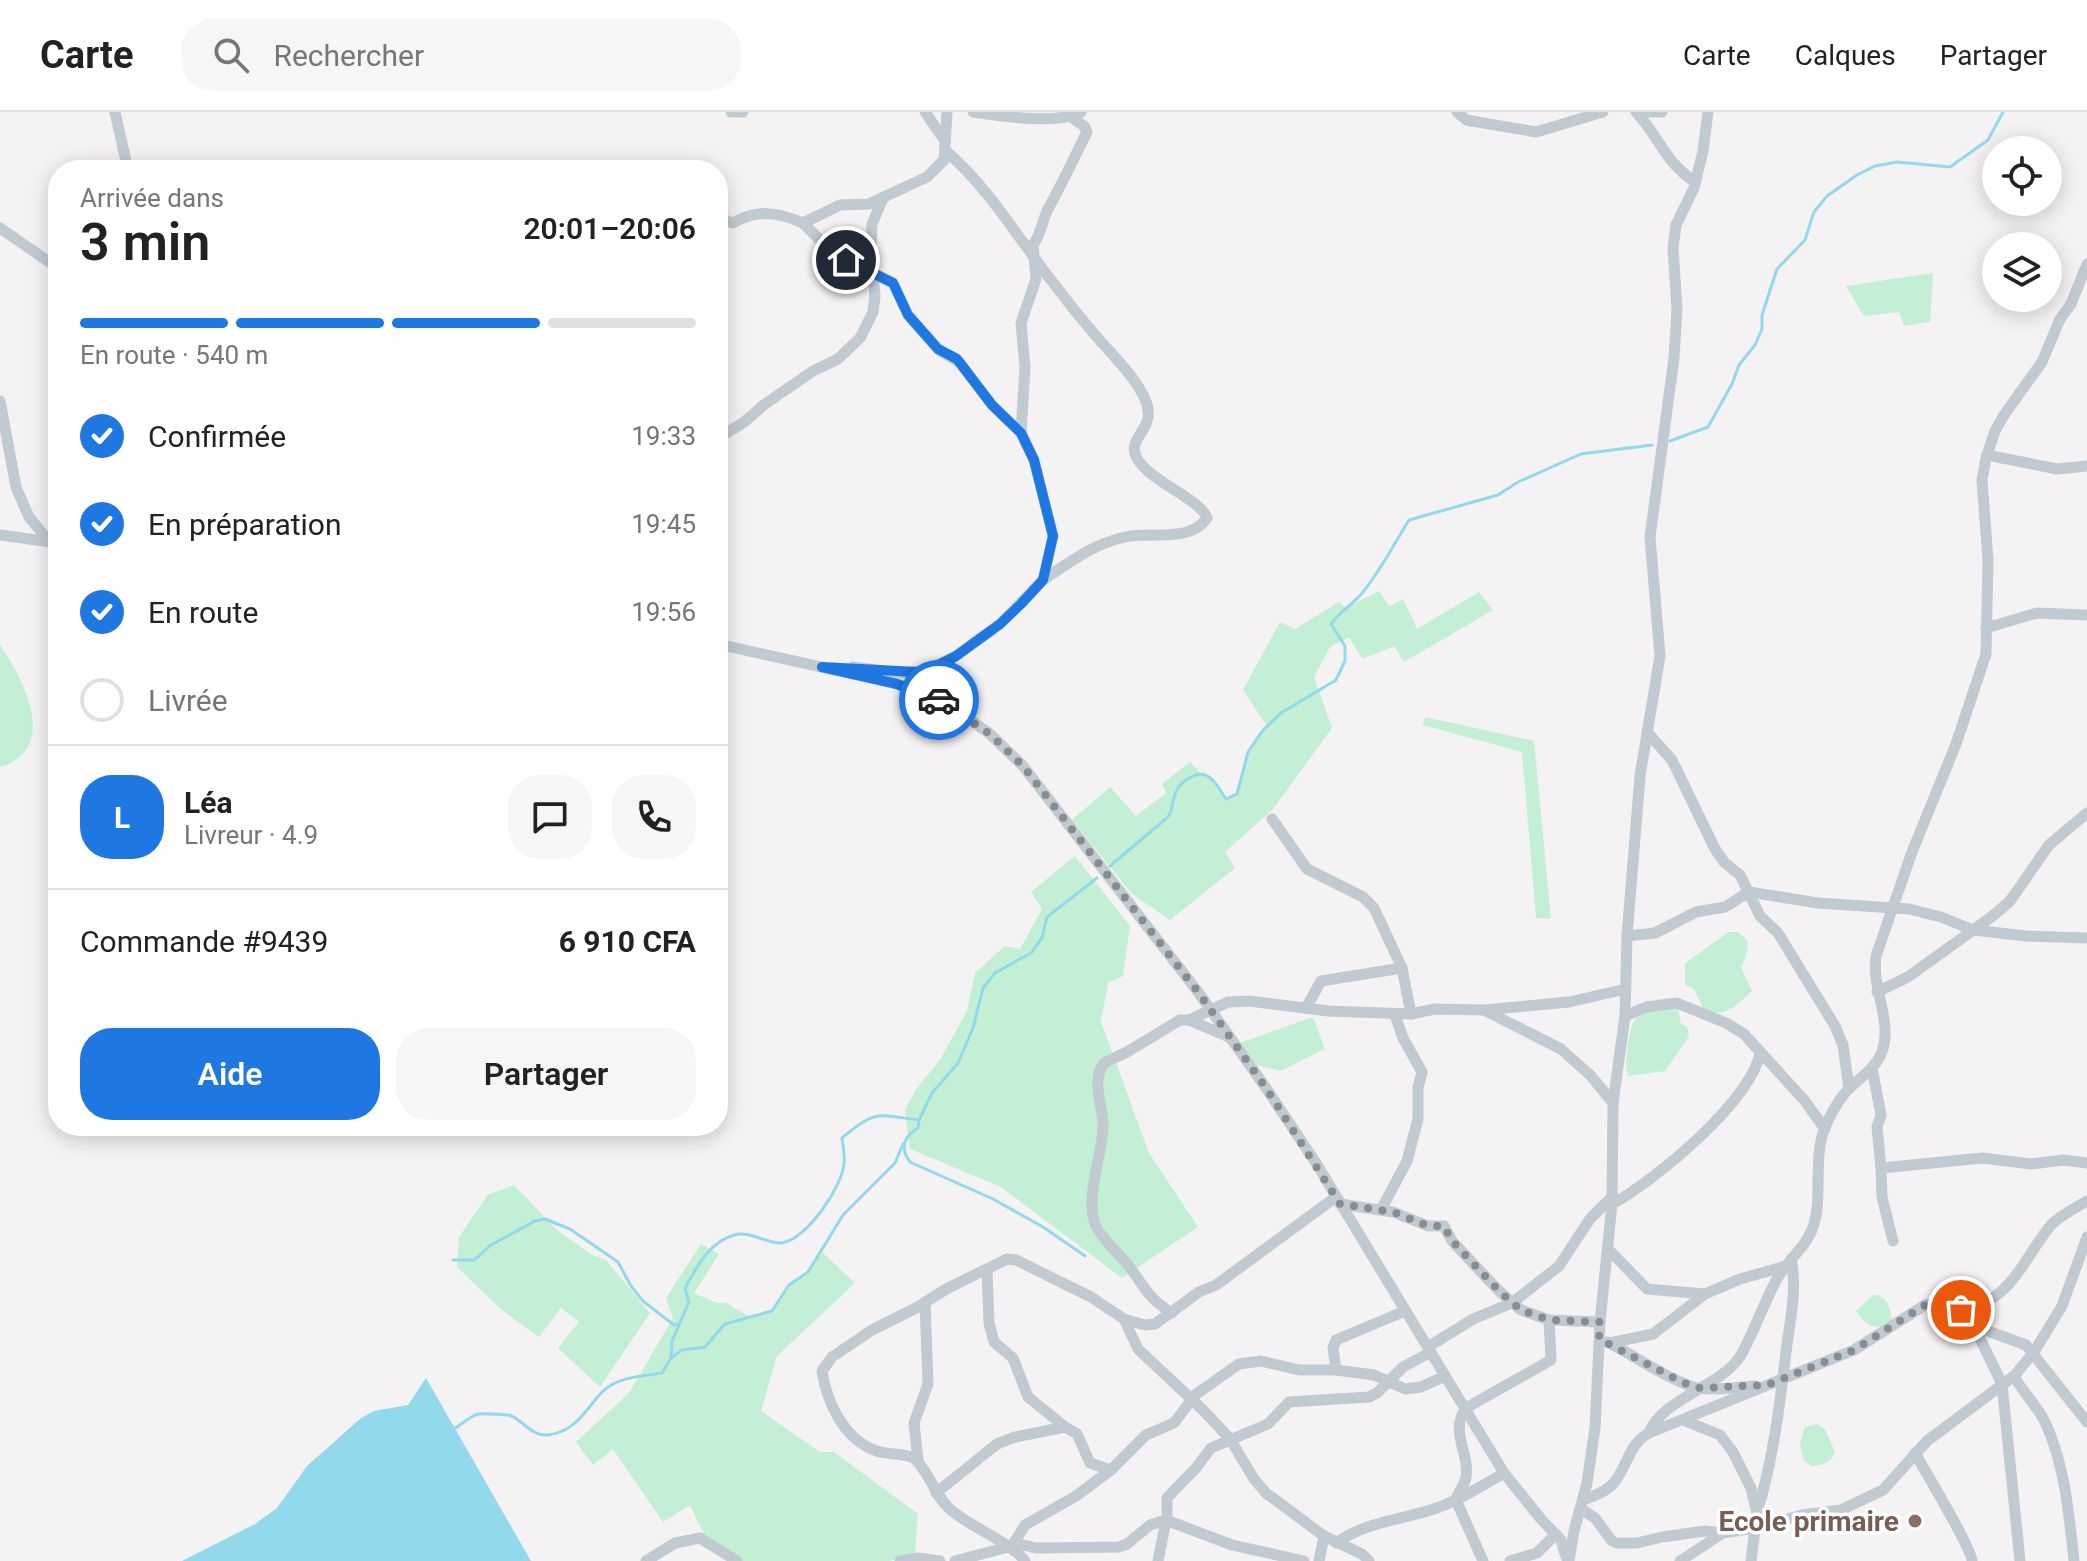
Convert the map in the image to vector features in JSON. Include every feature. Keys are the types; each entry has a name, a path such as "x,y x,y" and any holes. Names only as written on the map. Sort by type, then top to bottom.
{"street":[{"path":"115,112 126,160"},
{"path":"731,112 743,112"},
{"path":"822,667 899,673 929,670 956,656 1000,624 1043,580 1094,547 1138,534 1174,534 1197,527 1207,518 1202,510 1150,474 1136,457 1133,450 1135,442 1150,420 1148,407 1137,385 1036,260 997,205 946,146 925,112"},
{"path":"803,223 840,205 865,205 927,177 944,160 945,112"},
{"path":"973,112 1052,119 1076,115 1087,132 1033,245 1036,279 1021,323 1025,367 1021,433"},
{"path":"1457,112 1466,120 1536,132 1603,112"},
{"path":"1638,112 1662,112"},
{"path":"1638,112 1656,135 1672,165 1695,182"},
{"path":"1568,1561 1595,1428 1604,1341 1600,1322 1612,1200 1613,1103 1625,1016 1627,936 1640,776 1660,656 1650,537 1674,358 1677,309 1673,248 1676,225 1695,182 1703,151 1708,112"},
{"path":"728,432 813,371 850,350 871,319 875,296 872,224 883,198"},
{"path":"728,221 733,223 759,213 803,223 831,251 893,283 908,315 938,349 957,359 992,405 1021,433 1034,460 1053,536 1043,580"},
{"path":"0,228 48,261"},
{"path":"1649,1433 1651,1427 1673,1406 1727,1370 1740,1357 1788,1262 1813,1228 1817,1174 1825,1129 1836,1106 1872,1068 1881,1053 1885,1037 1884,1015 1877,992 1876,956 1891,908 1956,744 1986,654 1988,560 1982,480 1987,455 2004,415 2042,362 2087,264"},
{"path":"0,401 16,487 29,517 48,537"},
{"path":"1987,455 2057,469 2087,466"},
{"path":"0,535 48,541"},
{"path":"1986,628 2037,613 2087,615"},
{"path":"728,646 929,694 990,734 1023,766 1211,1011 1266,1088 1504,1473 1562,1541 1568,1561"},
{"path":"1647,732 1672,760 1715,849 1724,862 1740,875 1760,916 1778,933 1835,1026 1843,1045 1849,1089"},
{"path":"1877,992 1908,977 2010,901 2049,845 2087,813"},
{"path":"1272,819 1307,869 1370,903 1383,923 1402,968 1411,1014"},
{"path":"1627,936 1655,933 1696,912 1725,907 1749,892 1818,903 1909,909 1973,930 2087,938"},
{"path":"1306,1008 1321,981 1402,968"},
{"path":"1172,1313 1150,1298 1095,1223 1093,1208 1103,1129 1097,1083 1104,1063 1180,1020 1189,1020 1222,1003 1249,1001 1395,1015 1435,1009 1484,1010 1569,1002 1626,989"},
{"path":"1625,1016 1646,1007 1677,1003 1726,1023 1744,1034 1805,1101 1825,1129"},
{"path":"1484,1010 1561,1049 1591,1076 1613,1103"},
{"path":"1381,1210 1407,1161 1418,1119 1418,1088 1422,1072 1403,1038 1395,1015"},
{"path":"1189,1020 1229,1037"},
{"path":"1158,1561 1168,1496 1211,1448 1268,1424 1289,1402 1366,1398 1377,1393 1407,1365 1473,1319 1512,1303 1563,1262 1590,1219 1612,1200 1646,1184 1714,1123 1751,1078 1760,1053"},
{"path":"1872,1068 1881,1115 1877,1127 1882,1197 1893,1241"},
{"path":"1881,1168 1982,1158 2031,1164 2063,1160 2087,1163"},
{"path":"918,1461 902,1454 877,1451 848,1432 830,1400 822,1371 832,1357 872,1330 1007,1259 1016,1260 1091,1297 1124,1319 1150,1325 1199,1292 1216,1285 1338,1200 1401,1214 1428,1226 1446,1227 1452,1241 1512,1303 1527,1314 1549,1320 1600,1322"},
{"path":"1582,1504 1614,1483 1633,1445 1649,1433 1854,1350 1925,1305 1936,1301 1961,1310 1975,1308 1998,1296 2013,1282 2054,1222 2087,1201"},
{"path":"1582,1504 1612,1541 1637,1543 1705,1531 1723,1533 1756,1528 1860,1503 1883,1490 1937,1432 2014,1376 2034,1352 2062,1306 2087,1237"},
{"path":"1608,1249 1647,1289 1705,1294"},
{"path":"1604,1341 1653,1334 1705,1294 1788,1262"},
{"path":"1751,1561 1757,1513 1775,1443 1784,1377 1793,1301 1788,1262"},
{"path":"987,1271 989,1323 994,1342 1013,1358 1028,1397 1077,1434 1090,1463 1111,1470"},
{"path":"925,1302 928,1384 914,1423 918,1461 936,1493 952,1511 1011,1545 1025,1561"},
{"path":"1961,1310 1974,1326 2002,1384 2020,1561"},
{"path":"1336,1370 1333,1348 1339,1337 1405,1311"},
{"path":"1124,1319 1138,1349 1230,1439 1259,1486 1324,1536 1362,1554 1369,1561"},
{"path":"1483,1561 1456,1500 1466,1477 1458,1432 1461,1415 1466,1408 1551,1360 1549,1320"},
{"path":"1974,1326 2014,1338 2034,1352 2087,1422"},
{"path":"1604,1341 1684,1383 1700,1388 1767,1385"},
{"path":"1011,1545 1025,1525 1076,1496 1111,1470 1146,1435 1174,1423 1191,1398 1245,1362 1270,1362 1307,1371 1336,1370 1379,1376 1399,1388 1413,1389 1445,1376"},
{"path":"2014,1376 2040,1413 2052,1440 2065,1490 2074,1561"},
{"path":"1683,1420 1720,1435 1733,1452 1751,1488 1757,1513"},
{"path":"936,1493 997,1444 1015,1437 1065,1427"},
{"path":"1915,1453 1972,1552 1972,1561"},
{"path":"1336,1543 1380,1521 1416,1514 1456,1500 1504,1473"},
{"path":"955,1561 1011,1545 1036,1548 1119,1547 1150,1525 1166,1520 1232,1545 1288,1560 1304,1561"},
{"path":"1680,1561 1723,1533"},
{"path":"1510,1561 1537,1553 1556,1534"},
{"path":"1319,1561 1324,1536"},
{"path":"646,1561 675,1543 700,1538 737,1561"},
{"path":"900,1561 918,1558 940,1561"}],"green space":[{"path":"1933,273 1930,322 1904,326 1899,312 1864,316 1846,286"},
{"path":"1379,591 1389,606 1403,599 1417,629 1479,592 1493,610 1404,662 1394,646 1362,659 1349,637 1330,647 1314,677 1332,728 1273,809 1225,852 1235,868 1170,920 1132,894 1072,820 1110,787 1136,816 1166,793 1162,784 1190,762 1201,774 1210,777 1225,798 1237,794 1248,752 1267,726 1243,690 1280,622 1295,629 1339,602 1346,608"},
{"path":"0,645 26,694 32,712 33,730 29,745 18,758 0,767"},
{"path":"1425,717 1534,741 1551,919 1536,918 1522,752 1423,725"},
{"path":"1075,856 1130,926 1123,976 1108,983 1101,1022 1149,1153 1198,1227 1122,1278 1001,1187 910,1149 905,1110 915,1091 941,1058 967,1011 975,973 1005,946 1020,949 1042,909 1031,892"},
{"path":"1729,932 1738,932 1748,941 1741,967 1752,991 1726,1011 1705,1012 1694,989 1685,985 1685,963"},
{"path":"1677,1003 1681,1024 1687,1026 1689,1036 1665,1071 1628,1076 1628,1044 1637,1017 1648,1009"},
{"path":"1313,1017 1325,1049 1281,1071 1257,1065 1240,1043"},
{"path":"514,1185 557,1230 592,1255 606,1260 650,1313 600,1387 558,1348 579,1322 561,1308 539,1337 503,1311 457,1267 459,1237 488,1195"},
{"path":"701,1244 719,1254 694,1293 717,1303 726,1303 752,1318 772,1311 789,1285 808,1272 822,1252 855,1283 777,1356 761,1411 820,1452 834,1452 918,1514 915,1555 889,1561 742,1561 706,1538 690,1505 663,1522 613,1449 593,1465 576,1442 629,1393 673,1318 666,1298"},
{"path":"1873,1295 1886,1301 1892,1325 1871,1326 1856,1311"},
{"path":"1816,1424 1825,1429 1835,1452 1826,1463 1812,1466 1804,1461 1800,1443 1805,1427"}],"water":[{"path":"426,1378 531,1561 182,1561 255,1524 277,1508 307,1466 361,1418 374,1411 408,1405"}],"waterway":[{"path":"1670,441 1708,427 1739,365 1755,345 1762,329 1762,315 1777,269 1805,240 1814,212 1827,196 1875,166 1897,162 1950,167 1988,140 2003,112"},
{"path":"1110,866 1168,817 1176,792 1190,777 1200,774 1209,777 1226,799 1237,794 1248,752 1263,730 1281,713 1336,680 1345,661 1345,646 1331,624 1370,584 1409,520 1498,495 1518,482 1581,454 1652,445"},
{"path":"452,1430 475,1415 489,1414 509,1415 541,1435 557,1433 573,1425 609,1386 631,1378 662,1373 671,1358 672,1341 689,1302 685,1288 711,1249 725,1238 740,1234 776,1243 792,1240 822,1210 837,1185 844,1163 842,1138 863,1122 878,1116 919,1120 932,1093 958,1063 973,1028 983,988 995,973 1031,953 1042,938 1047,917 1097,878"},
{"path":"919,1120 918,1128 905,1143 910,1162 993,1199 1043,1227 1085,1256"},
{"path":"671,1358 682,1350 705,1347 725,1324 772,1311 789,1285 808,1272 843,1215 895,1163 903,1144"},
{"path":"453,1260 474,1260 491,1245 535,1221 545,1219 570,1229 618,1262 643,1301 674,1325 679,1324"}],"way so far":[{"path":"939,700 990,734 1023,766 1198,992 1266,1088 1340,1204 1401,1214 1428,1226 1444,1226 1452,1241 1521,1310 1549,1320 1600,1322 1599,1339 1684,1383 1700,1388 1767,1385 1854,1350 1925,1305 1936,1301 1961,1310"}],"place":[{"name":"Ecole primaire","path":"1915,1521"}],"route":[{"path":"846,260 893,283 908,315 938,349 957,359 992,405 1021,433 1034,460 1053,536 1043,580 1000,624 956,656 929,670 917,672 822,667 897,684 939,700"}]}
